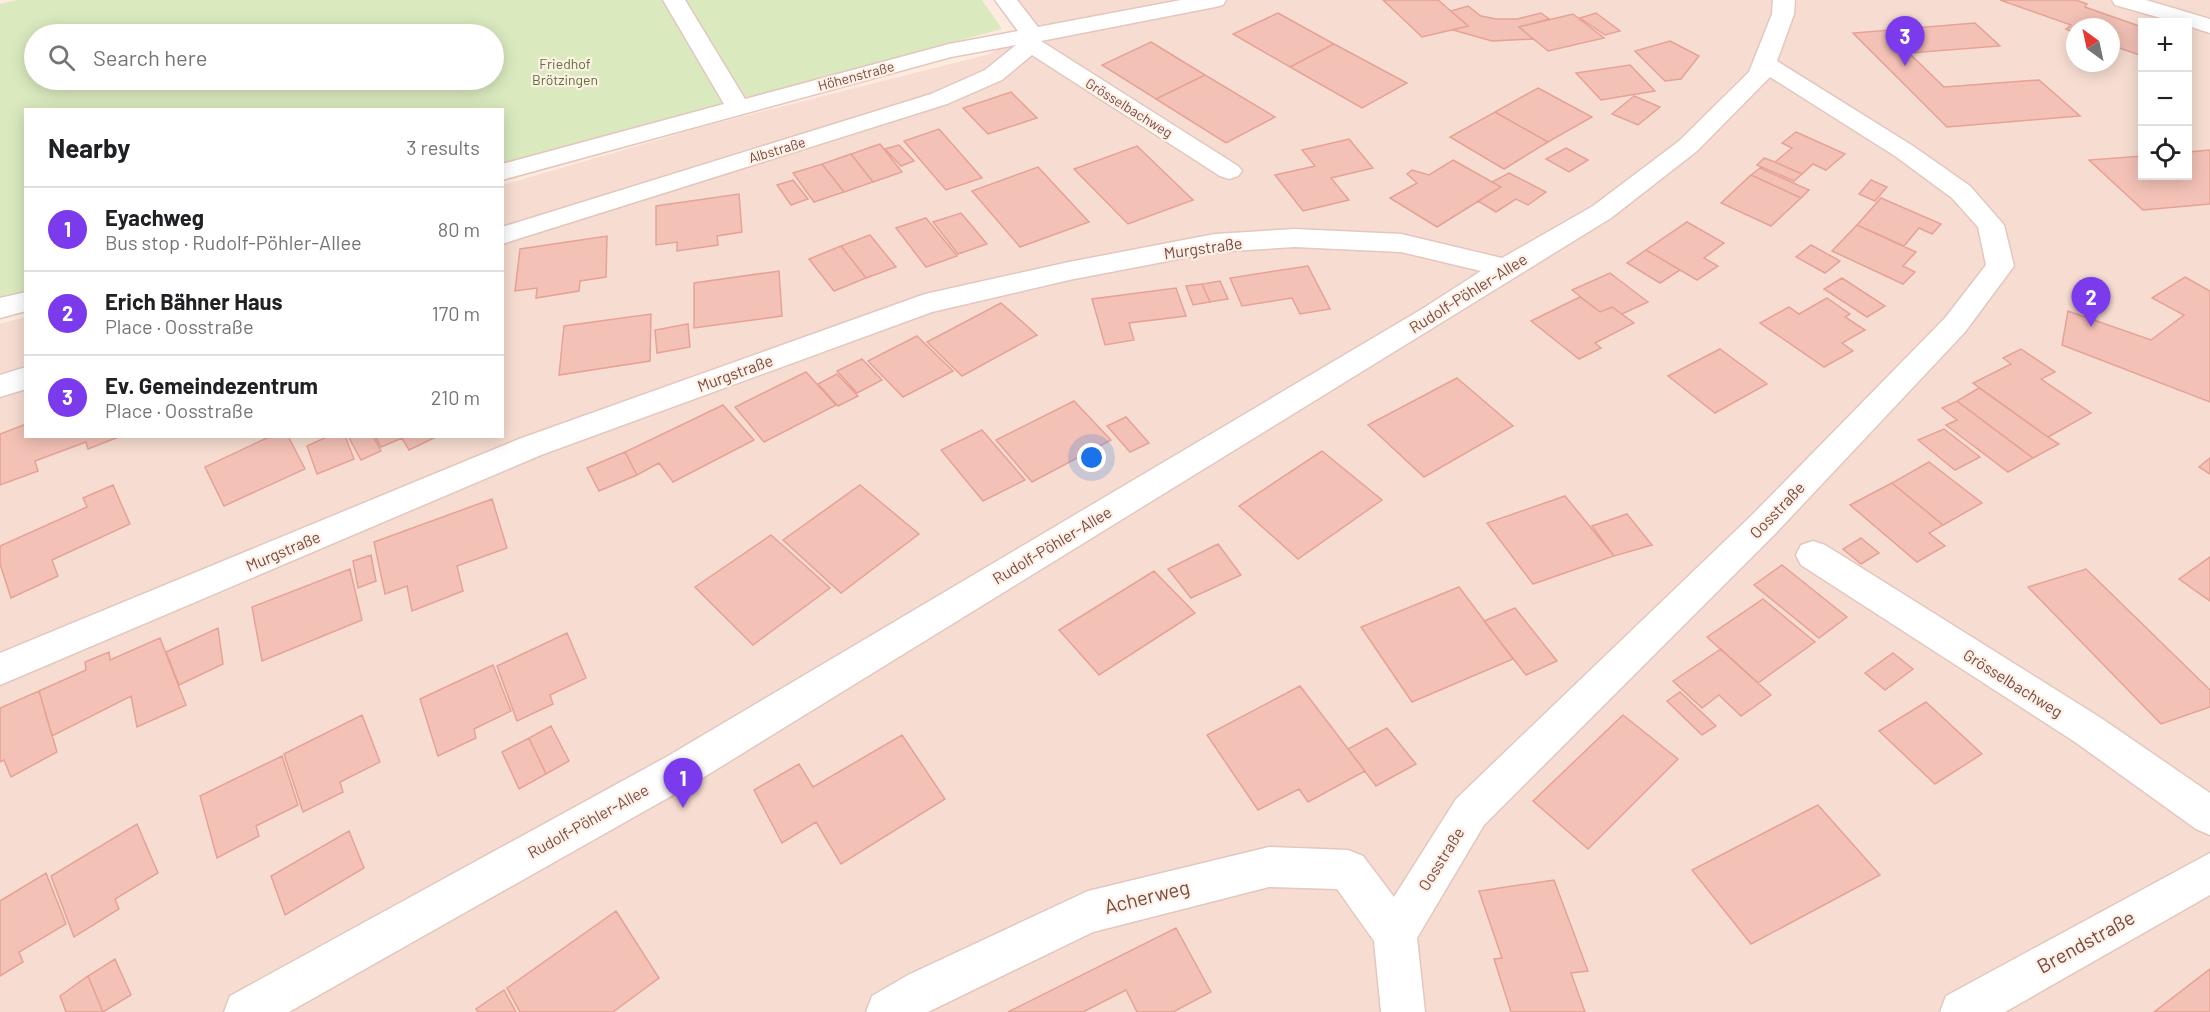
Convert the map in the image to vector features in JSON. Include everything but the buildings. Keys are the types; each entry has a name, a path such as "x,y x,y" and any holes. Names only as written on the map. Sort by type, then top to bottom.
{"street":[{"path":"674,0 738,108"},
{"path":"1006,0 1031,39"},
{"name":"Höhenstraße","path":"504,171 949,51 1031,39 1215,0"},
{"name":"Rudolf-Pöhler-Allee","path":"246,1012 682,769 1432,316 1506,268 1602,212 1688,146 1760,75 1784,14 1784,0"},
{"path":"2123,0 2210,25"},
{"path":"2185,0 2210,25"},
{"name":"Grösselbachweg","path":"1031,39 1229,171"},
{"name":"Albstraße","path":"504,236 939,99 993,76 1031,39"},
{"name":"Oosstraße","path":"1395,934 1470,812 1764,524 1955,325 2000,266 1991,225 1961,192 1895,145 1764,63"},
{"name":"Murgstraße","path":"0,669 530,447 925,304 1069,270 1215,243 1296,238 1401,243 1506,268"},
{"path":"0,308 24,302"},
{"path":"0,386 24,379"},
{"name":"Grösselbachweg","path":"1813,555 2088,730 2210,816"},
{"name":"Acherweg","path":"888,1012 923,990 1088,912 1269,867 1348,870 1395,934"},
{"name":"Brendstraße","path":"1962,1012 2206,881"},
{"path":"1395,934 1403,1012"}],"shaded area":[{"path":"1006,0 2210,0 2210,1012 0,1012 0,324 24,317 24,438 504,438 504,185 709,125 990,54 1024,27"}],"green space":[{"name":"Friedhof Brötzingen","path":"18,0 982,0 1002,29 504,163 504,108 24,108 24,295 0,302 0,4"}],"place":[{"name":"Ev. Gemeindezentrum","path":"1905,66"},
{"name":"Erich Bähner Haus","path":"2091,327"},
{"name":"Eyachweg","path":"683,808"}]}
